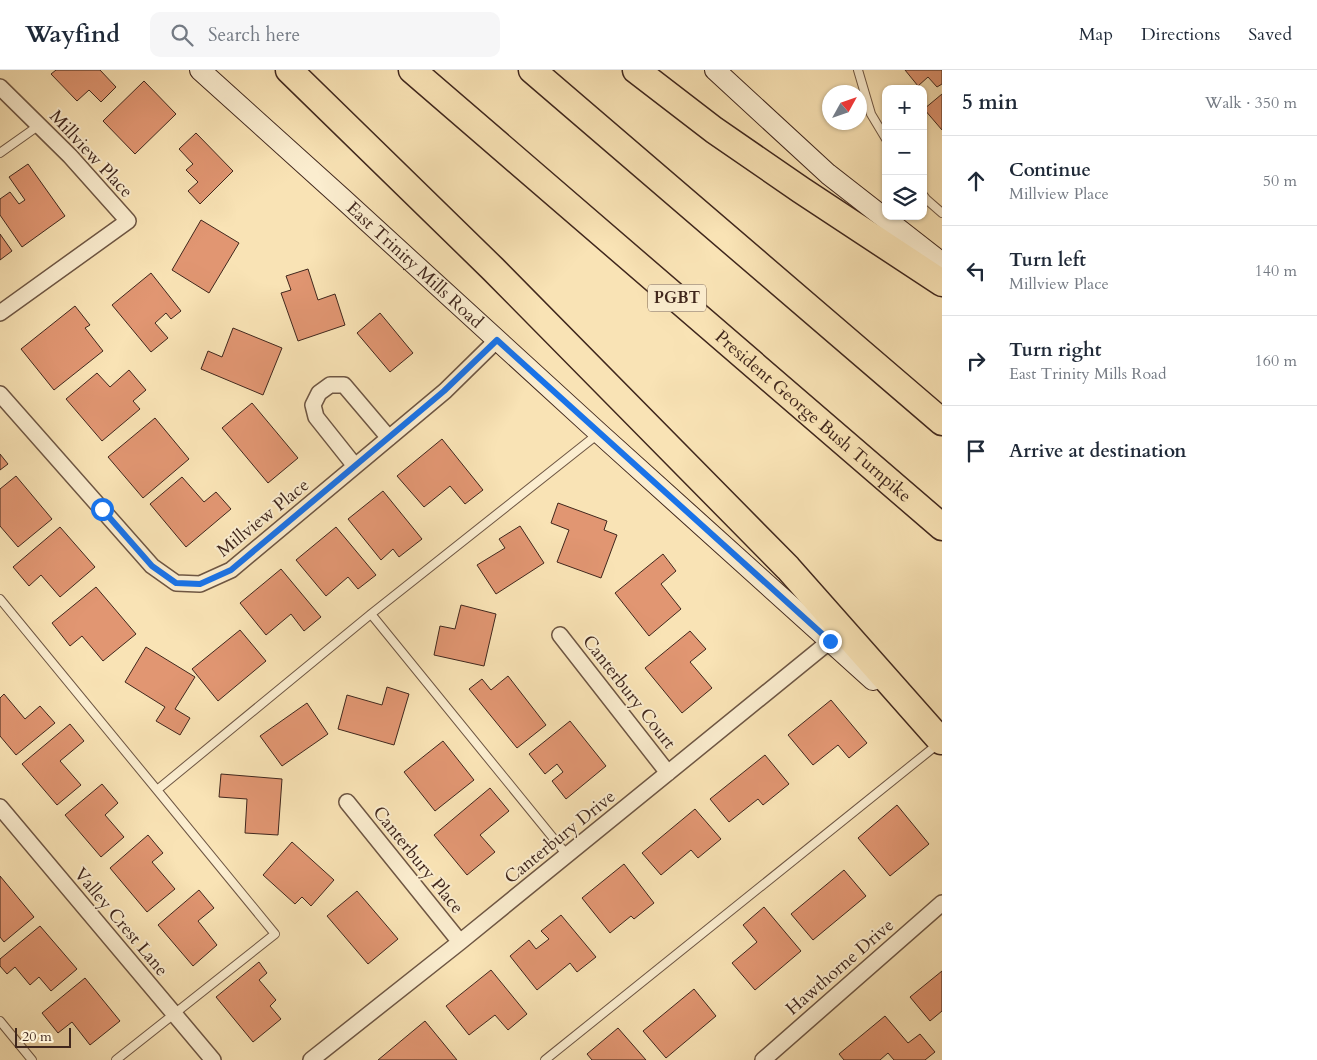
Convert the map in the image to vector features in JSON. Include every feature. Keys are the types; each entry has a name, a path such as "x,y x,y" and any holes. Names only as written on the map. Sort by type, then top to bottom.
{"highway":[{"path":"289,70 493,270 788,568 942,741"},
{"name":"President George Bush Turnpike","path":"412,70 942,527"},
{"path":"532,70 942,422"},
{"path":"636,70 714,130 942,283"}],"main road":[{"name":"East Trinity Mills Road","path":"200,70 351,205 599,433 942,741"},
{"path":"715,70 828,174 942,263"}],"street":[{"name":"Millview Place","path":"0,87 70,156 128,221 0,312"},
{"name":"Millview Place","path":"0,394 152,566 176,583 200,584 231,570 444,391 497,340"},
{"path":"355,466 316,417 313,405 319,393 330,385 344,384 389,438"},
{"name":"Canterbury Court","path":"560,635 668,772"},
{"name":"Canterbury Drive","path":"311,1060 460,942 830,641"},
{"name":"Canterbury Place","path":"347,802 460,942"},
{"name":"Valley Crest Lane","path":"0,807 213,1060"},
{"name":"Hawthorne Drive","path":"763,1060 942,903"}],"lane":[{"path":"858,70 871,114 882,132"},
{"path":"0,153 38,126"},
{"path":"927,200 942,213"},
{"path":"157,790 371,614 599,433"},
{"path":"0,599 275,934 116,1060"},
{"path":"371,614 567,855"},
{"path":"545,1060 942,741"},
{"path":"0,1021 32,1060"}],"building":[{"path":"56,70 100,70 116,87 101,102 89,90 77,101 51,74"},
{"path":"905,70 942,70 942,84 937,87 928,77 917,85"},
{"path":"144,81 176,114 135,154 103,121"},
{"path":"942,94 942,130 927,112 927,106"},
{"path":"196,133 233,171 200,204 188,191 198,182 186,170 193,164 179,149"},
{"path":"28,164 65,216 22,247 0,215 0,199 10,192 19,204 25,200 9,177"},
{"path":"201,220 239,243 209,293 172,270"},
{"path":"0,234 12,251 0,260"},
{"path":"308,269 318,300 335,294 345,325 298,341 281,293 291,290 286,276"},
{"path":"151,273 181,311 171,319 166,313 155,323 168,338 151,352 112,305"},
{"path":"75,306 90,325 85,328 103,351 54,390 21,349"},
{"path":"380,313 413,353 390,372 357,333"},
{"path":"233,328 282,348 263,395 201,369 208,351 222,357"},
{"path":"129,370 146,390 133,401 140,409 102,441 66,399 97,373 110,387"},
{"path":"252,403 298,458 268,483 222,428"},
{"path":"155,418 189,459 143,498 108,457"},
{"path":"442,439 483,490 465,504 450,486 424,507 397,476"},
{"path":"0,454 8,464 0,470"},
{"path":"16,476 52,519 18,547 0,526 0,489"},
{"path":"182,477 204,502 216,492 231,509 186,547 150,504"},
{"path":"383,491 422,539 399,557 393,549 381,560 348,519"},
{"path":"558,503 607,521 604,530 617,535 601,578 557,562 569,530 551,523"},
{"path":"520,526 544,563 496,594 477,565 505,548 499,539"},
{"path":"60,527 95,567 60,597 41,575 29,586 13,567"},
{"path":"336,527 376,575 358,589 348,577 326,596 296,560"},
{"path":"663,554 676,571 661,584 681,609 649,636 615,593"},
{"path":"281,569 321,617 304,631 291,614 266,635 240,603"},
{"path":"96,587 136,634 103,661 82,636 70,646 52,623"},
{"path":"461,605 496,614 484,666 434,655 440,626 455,629"},
{"path":"240,630 266,661 218,701 192,669"},
{"path":"690,631 706,649 690,662 712,688 682,713 645,668"},
{"path":"146,647 195,677 175,709 190,718 180,735 156,721 165,707 125,682"},
{"path":"508,676 546,725 517,748 469,689 482,679 491,690"},
{"path":"387,687 409,694 394,745 338,729 347,695 382,705"},
{"path":"4,694 25,719 40,706 55,723 16,755 0,736 0,698"},
{"path":"831,700 867,743 849,758 838,745 813,765 788,735"},
{"path":"307,703 328,734 282,766 260,736"},
{"path":"570,721 606,766 566,799 552,781 563,772 557,764 545,774 529,754"},
{"path":"70,724 84,741 60,761 81,785 57,805 22,764"},
{"path":"443,741 474,780 435,811 404,772"},
{"path":"765,755 789,784 763,805 758,799 729,822 710,799"},
{"path":"221,774 282,779 278,835 245,833 247,799 219,797"},
{"path":"102,784 118,803 105,815 124,837 101,857 65,815"},
{"path":"490,788 509,811 480,835 495,852 467,875 434,835"},
{"path":"897,805 929,844 890,876 858,838"},
{"path":"695,809 721,839 698,858 691,850 661,875 642,853"},
{"path":"148,835 163,853 152,862 175,889 147,912 110,868"},
{"path":"292,842 334,880 311,906 302,897 295,904 263,875"},
{"path":"624,864 654,903 634,919 631,916 610,933 582,898"},
{"path":"844,870 866,896 813,940 791,914"},
{"path":"0,876 34,917 4,942 0,937"},
{"path":"199,890 214,908 198,921 217,945 193,966 158,925"},
{"path":"357,891 398,939 368,964 327,916"},
{"path":"764,907 801,951 755,990 732,963 757,942 743,925"},
{"path":"561,915 596,957 577,972 570,963 537,990 510,956 529,940 536,949 549,939 541,931"},
{"path":"40,926 77,969 51,991 39,977 30,985 15,967 7,974 0,966 0,959"},
{"path":"259,962 267,973 259,980 276,1000 270,1006 281,1019 253,1042 216,997"},
{"path":"491,970 527,1014 508,1030 495,1015 469,1035 446,1006"},
{"path":"942,971 942,1011 930,1021 910,997"},
{"path":"85,978 120,1021 90,1045 72,1022 58,1033 42,1013"},
{"path":"694,989 716,1016 666,1058 643,1031"},
{"path":"885,1016 908,1043 920,1034 935,1052 925,1060 894,1060 888,1053 880,1060 844,1060 839,1054"},
{"path":"425,1021 457,1060 378,1060"},
{"path":"618,1028 646,1060 592,1060 587,1054"}],"route":[{"path":"102,509 152,566 176,583 200,584 231,570 444,391 497,340 830,641"}]}
